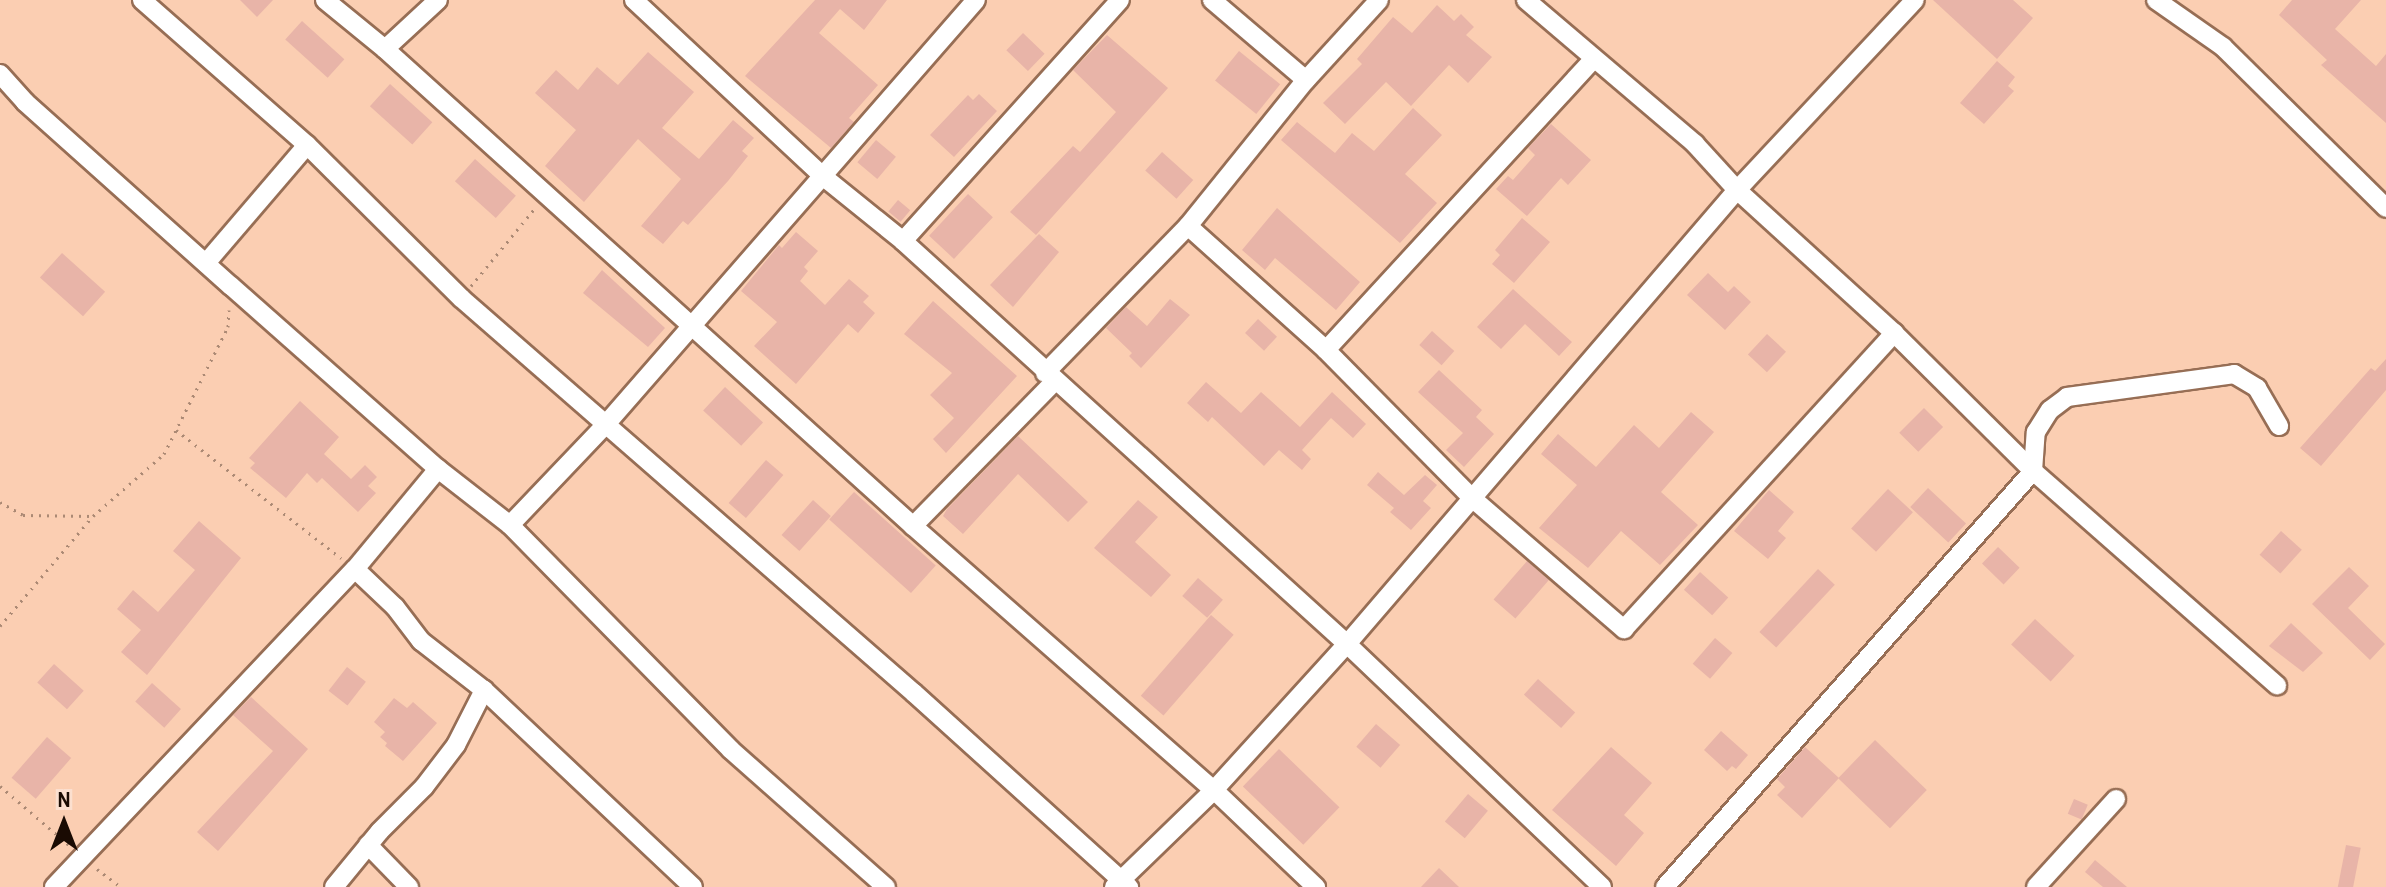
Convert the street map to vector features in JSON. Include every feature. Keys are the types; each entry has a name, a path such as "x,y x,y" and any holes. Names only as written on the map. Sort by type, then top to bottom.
{"street":[{"path":"142,0 307,145 461,298 607,423 1121,885 1214,790 1347,644 1737,190 1915,0"},
{"path":"325,0 385,49 913,526 1214,790 1316,887"},
{"path":"385,49 438,0"},
{"path":"634,0 825,178 903,241 1347,644 1602,887"},
{"path":"510,525 607,423 825,178 976,0"},
{"path":"903,241 1120,0"},
{"path":"1212,0 1306,80"},
{"path":"913,526 1188,226 1306,80 1379,0"},
{"path":"1526,0 1695,144 1737,190 1894,333 2033,471 2277,685"},
{"path":"2156,0 2223,47 2386,208"},
{"path":"1326,350 1593,60"},
{"path":"0,74 25,102 231,286 438,469 510,525 731,750 886,887"},
{"path":"206,263 307,145"},
{"path":"1188,226 1326,350 1472,498 1624,629 1894,333"},
{"path":"1665,887 2033,471 2036,432 2050,410 2067,397 2234,374 2257,388 2271,417 2279,426"},
{"path":"54,887 355,569 438,469"},
{"path":"355,569 395,607 421,641 484,690 693,887"},
{"path":"334,887 368,845 424,787 456,745 484,690"},
{"path":"2036,887 2116,799"},
{"path":"368,845 409,887"}],"path":[{"path":"461,298 546,195"},
{"path":"0,626 93,516 164,454 228,327 231,286"},
{"path":"176,430 355,569"},
{"path":"0,502 23,515 93,516"},
{"path":"0,786 121,887"}],"building":[{"path":"240,0 273,0 257,17"},
{"path":"815,0 887,0 864,30 840,9 819,33 878,85 849,118 854,122 831,148 745,76"},
{"path":"1933,0 2013,0 2033,18 1997,59"},
{"path":"2292,0 2361,0 2335,29 2376,66 2386,54 2386,123 2321,65 2327,60 2279,15"},
{"path":"1437,5 1454,21 1461,14 1474,27 1466,35 1492,57 1468,83 1449,65 1411,106 1386,82 1345,124 1323,103 1362,64 1357,59 1393,17 1412,33"},
{"path":"302,21 344,59 328,78 285,40"},
{"path":"1023,33 1045,54 1028,71 1006,50"},
{"path":"1107,35 1168,88 1036,235 1010,212 1073,146 1080,152 1116,112 1073,70"},
{"path":"1239,51 1280,84 1256,114 1215,81"},
{"path":"648,52 694,92 662,128 699,159 733,120 754,138 742,151 748,156 728,181 688,225 683,221 663,244 641,226 681,179 638,139 584,202 545,166 576,130 535,93 556,70 578,90 597,67 618,85"},
{"path":"1997,61 2015,77 2008,86 2014,91 1984,124 1960,103"},
{"path":"390,84 432,122 412,144 370,106"},
{"path":"979,94 997,111 954,157 930,135 968,95 973,100"},
{"path":"1413,108 1442,135 1405,174 1437,203 1400,243 1281,140 1297,122 1335,153 1352,133 1374,151"},
{"path":"1551,124 1591,160 1568,185 1561,178 1527,216 1496,189 1508,176 1513,180 1535,155 1528,148"},
{"path":"876,140 896,157 877,179 857,162"},
{"path":"1162,152 1193,180 1176,199 1145,171"},
{"path":"475,159 516,196 496,218 455,181"},
{"path":"968,194 993,217 954,259 929,236"},
{"path":"898,200 910,210 901,222 888,211"},
{"path":"1277,208 1360,282 1336,310 1275,258 1265,270 1242,250"},
{"path":"1522,218 1550,242 1514,283 1492,264 1500,255 1495,250"},
{"path":"796,232 818,251 804,267 808,271 800,281 825,305 849,279 869,296 863,302 875,313 858,333 848,324 796,384 754,346 777,322 741,291 779,245 782,248"},
{"path":"1039,234 1059,252 1013,307 990,285"},
{"path":"62,253 105,292 83,316 40,278"},
{"path":"602,270 665,328 648,347 583,293"},
{"path":"1708,273 1728,292 1734,286 1751,302 1725,330 1687,295"},
{"path":"1513,289 1572,342 1559,356 1525,324 1501,349 1477,327"},
{"path":"1170,299 1190,315 1141,368 1129,356 1132,353 1106,328 1126,307 1147,326"},
{"path":"933,301 1017,376 946,453 933,439 954,418 930,395 952,373 904,334"},
{"path":"1258,319 1277,337 1264,351 1245,333"},
{"path":"1432,331 1454,351 1442,365 1419,345"},
{"path":"1767,334 1786,352 1767,372 1748,354"},
{"path":"2386,359 2386,390 2321,466 2300,448 2371,368 2375,371"},
{"path":"1439,370 1482,410 1476,417 1494,434 1464,467 1446,450 1463,433 1418,392"},
{"path":"1206,382 1241,413 1261,392 1300,427 1332,392 1366,424 1353,438 1331,418 1302,450 1311,459 1302,470 1279,450 1264,466 1212,417 1208,422 1187,403"},
{"path":"725,387 763,422 741,446 703,410"},
{"path":"300,401 339,437 324,454 351,479 365,465 377,477 368,486 376,493 358,512 322,478 317,483 307,473 286,498 250,468 255,463 249,458"},
{"path":"1924,408 1943,427 1918,452 1899,433"},
{"path":"1691,412 1714,432 1661,492 1698,525 1660,565 1621,531 1588,568 1539,528 1577,485 1541,454 1558,434 1596,467 1634,425 1659,448"},
{"path":"1018,436 1088,502 1068,522 1018,474 963,534 943,516"},
{"path":"766,460 783,475 746,518 729,503"},
{"path":"1378,472 1404,495 1425,475 1437,485 1423,501 1431,508 1411,530 1390,512 1394,508 1367,485"},
{"path":"1928,488 1966,523 1948,542 1910,507"},
{"path":"1888,489 1913,512 1876,552 1851,528"},
{"path":"1769,490 1794,512 1778,531 1786,538 1768,559 1734,531"},
{"path":"854,492 936,566 911,593 829,519"},
{"path":"813,500 831,516 799,551 782,535"},
{"path":"1138,500 1158,517 1135,542 1171,575 1151,597 1094,548"},
{"path":"199,521 241,558 147,675 121,652 141,630 117,609 133,590 158,612 195,570 173,551"},
{"path":"2281,531 2302,550 2280,574 2260,555"},
{"path":"1998,547 2020,568 2004,584 1982,564"},
{"path":"1527,561 1549,580 1515,619 1494,599"},
{"path":"2349,567 2369,586 2348,608 2385,644 2370,660 2312,604"},
{"path":"1818,569 1835,585 1776,648 1759,632"},
{"path":"1700,572 1728,597 1712,615 1684,590"},
{"path":"1198,578 1223,600 1207,618 1182,596"},
{"path":"1211,615 1234,635 1163,715 1141,696"},
{"path":"2035,619 2074,656 2051,681 2011,645"},
{"path":"2291,623 2323,653 2303,672 2269,646"},
{"path":"1715,638 1732,653 1710,679 1693,664"},
{"path":"54,664 84,691 67,709 37,683"},
{"path":"347,667 366,682 347,705 329,691"},
{"path":"1538,679 1575,712 1561,728 1524,695"},
{"path":"152,683 181,709 164,728 135,702"},
{"path":"251,697 308,749 218,851 197,832 273,751 233,715"},
{"path":"394,698 407,708 413,702 437,723 403,761 385,746 387,743 380,737 385,732 374,722"},
{"path":"1376,724 1400,745 1380,768 1356,747"},
{"path":"1721,731 1748,755 1736,769 1732,766 1727,771 1704,750"},
{"path":"47,737 71,758 36,799 12,778"},
{"path":"1875,740 1927,790 1890,828 1838,778"},
{"path":"1611,747 1652,783 1624,815 1644,833 1616,866 1552,810"},
{"path":"1805,747 1839,778 1802,818 1777,795 1785,787 1777,779"},
{"path":"1279,749 1339,807 1303,845 1243,786"},
{"path":"1468,794 1488,811 1465,838 1445,822"},
{"path":"2074,799 2088,805 2082,820 2068,814"},
{"path":"2346,845 2361,848 2353,887 2338,887"},
{"path":"2095,860 2127,887 2103,887 2085,872"},
{"path":"1439,868 1459,887 1421,887"}]}
